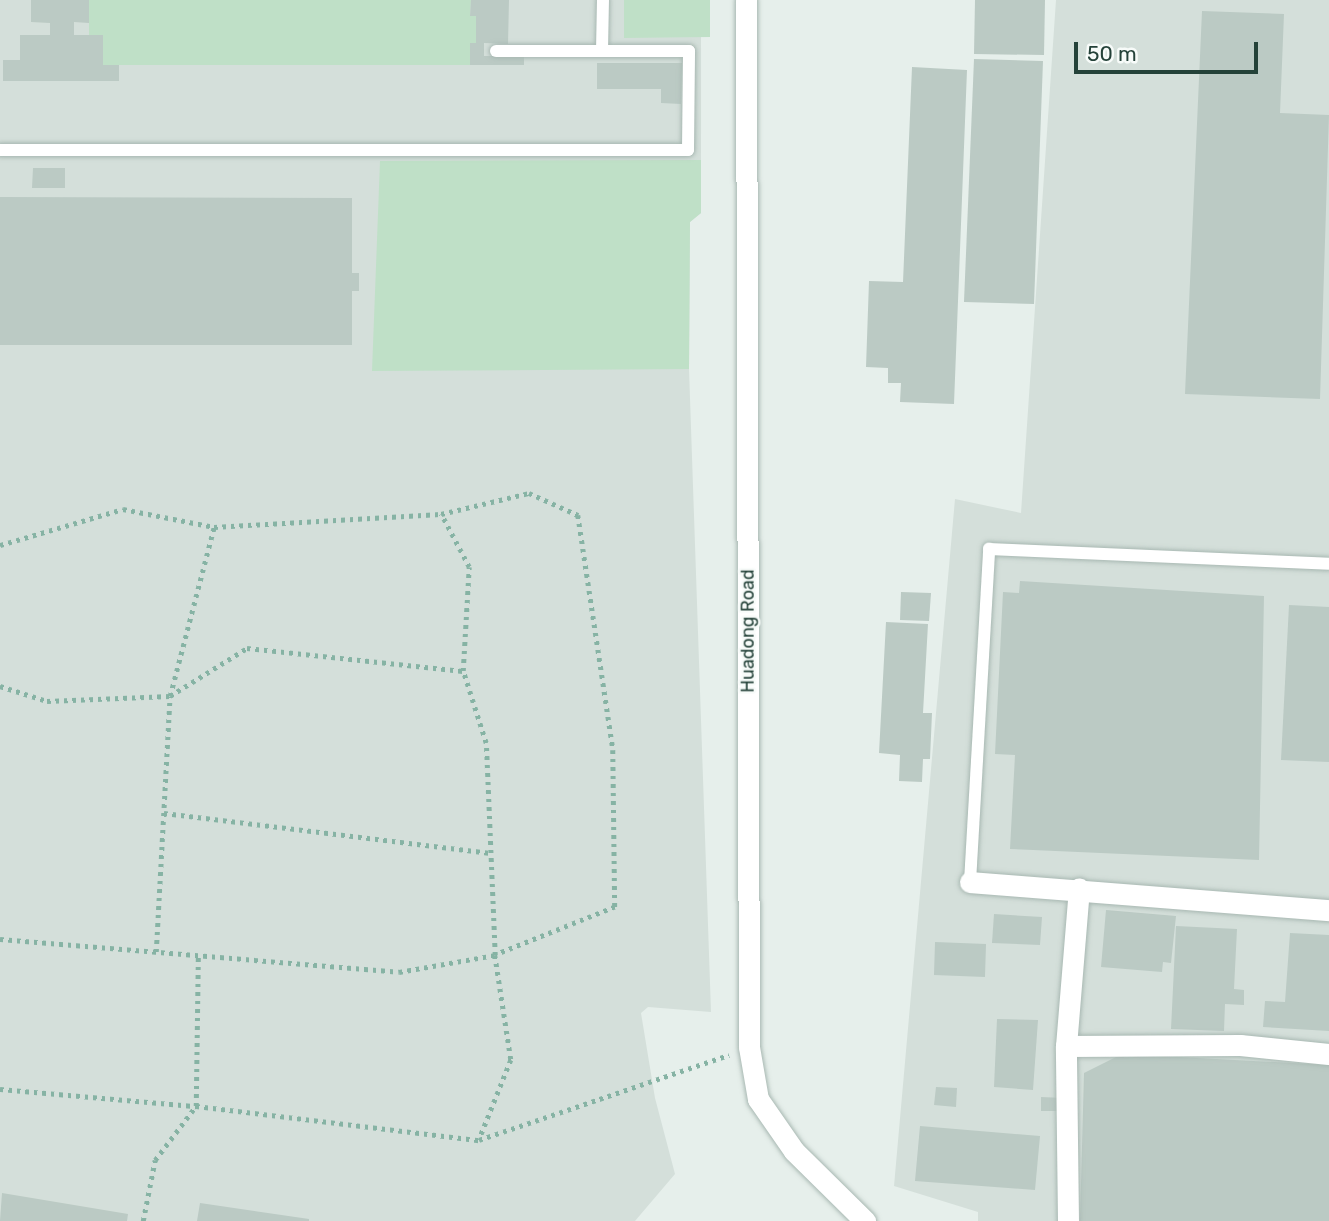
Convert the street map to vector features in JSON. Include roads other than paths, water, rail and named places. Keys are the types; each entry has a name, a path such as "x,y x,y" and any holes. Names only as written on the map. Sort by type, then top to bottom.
{"main road":[{"name":"Huadong Road","path":"746,0 749,1047 758,1099 794,1151 865,1221"},
{"path":"970,882 1329,910"},
{"path":"1068,1221 1066,1046 1079,889"},
{"path":"1066,1046 1240,1045 1329,1054"}],"lane":[{"path":"602,51 603,0"},
{"path":"0,149 688,150 689,51 496,51"},
{"path":"970,882 989,549 1329,564"}]}
